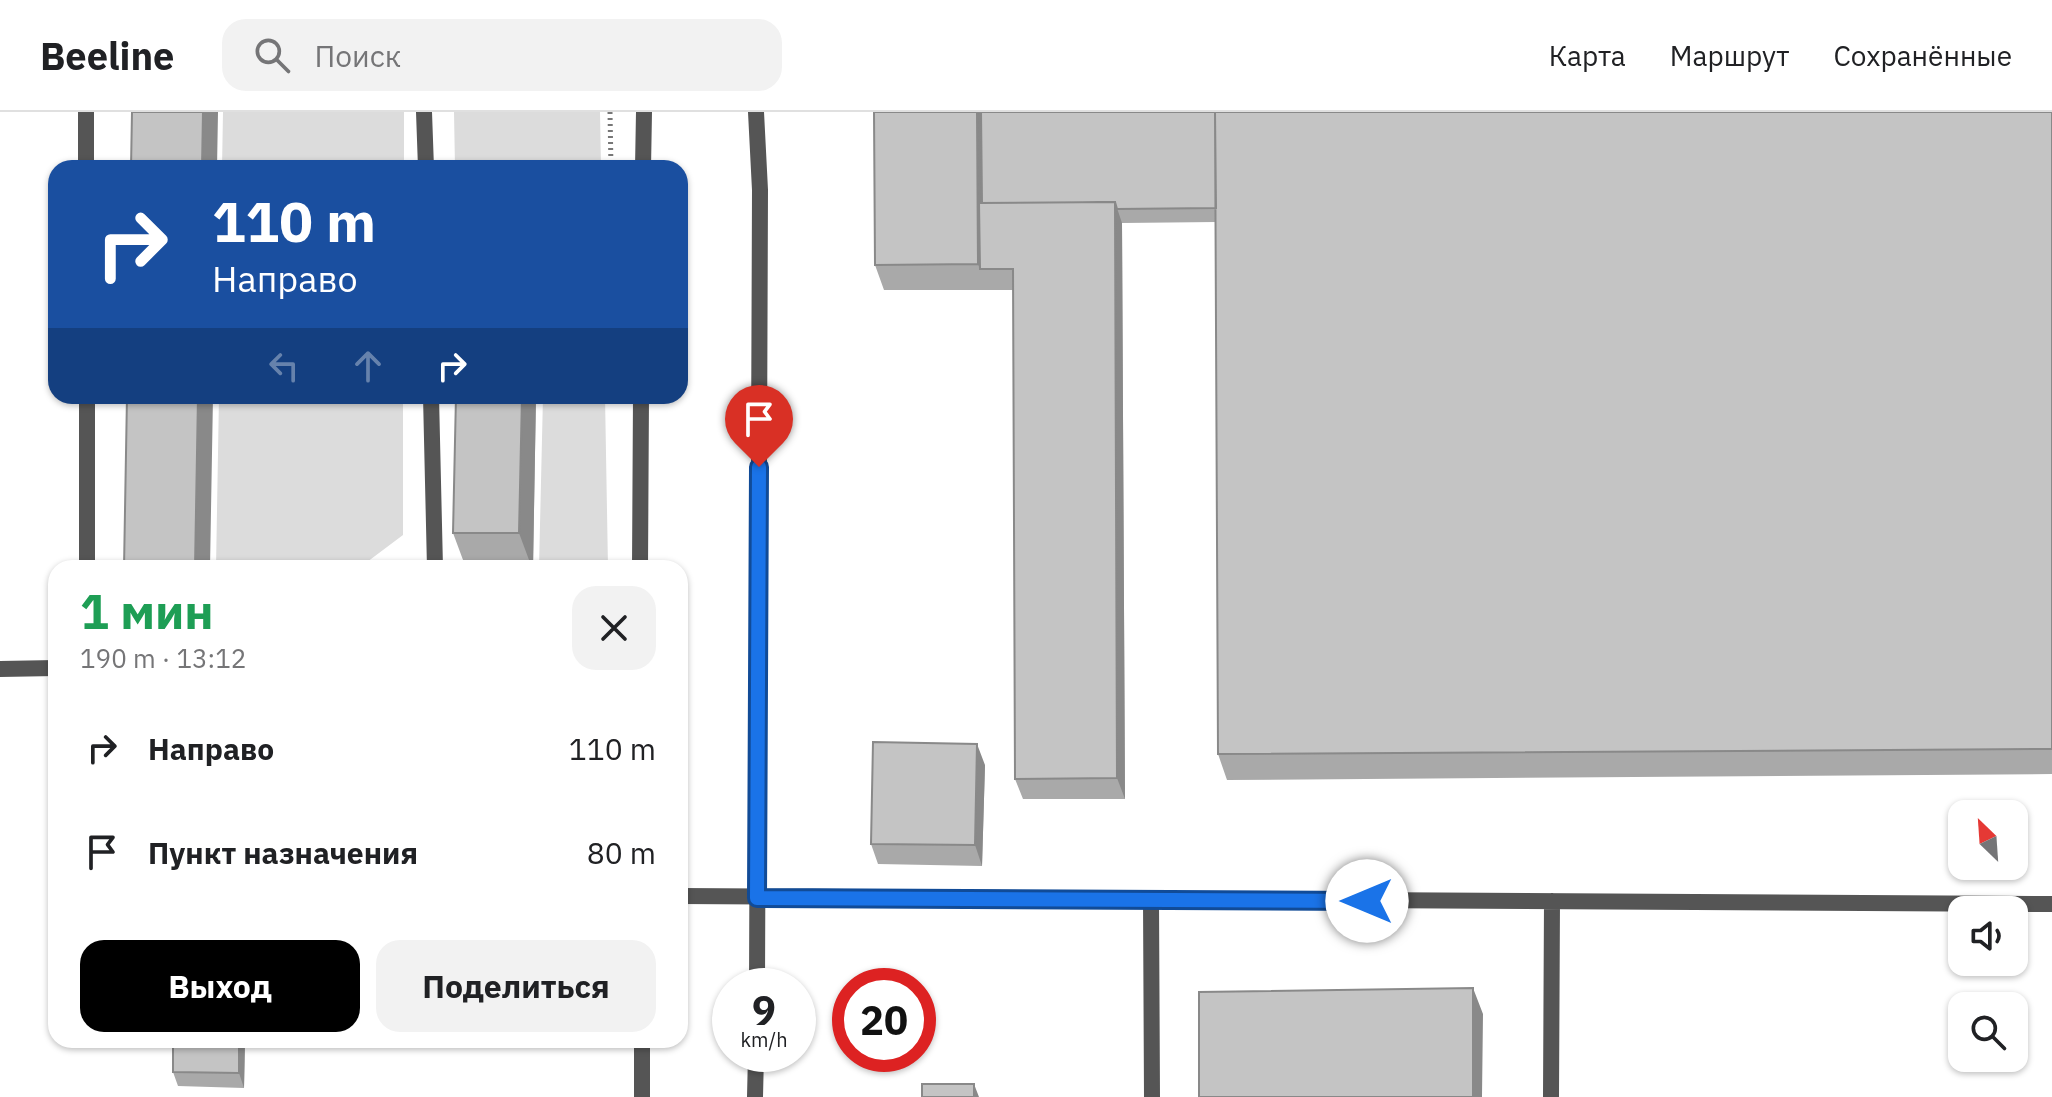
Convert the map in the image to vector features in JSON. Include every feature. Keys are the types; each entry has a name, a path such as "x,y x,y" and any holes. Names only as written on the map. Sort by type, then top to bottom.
{"street":[{"path":"86,112 86,160"},
{"path":"424,112 426,160"},
{"path":"643,160 644,112"},
{"path":"756,112 760,190 757,968"},
{"path":"87,404 87,560"},
{"path":"431,404 435,560"},
{"path":"640,560 641,404"},
{"path":"0,669 48,668"},
{"path":"688,896 2052,904"},
{"path":"1151,900 1152,1097"},
{"path":"1551,1097 1552,901"},
{"path":"642,1048 642,1097"},
{"path":"755,1097 756,1072"}],"path":[{"path":"610,112 611,160"}],"shaded area":[{"path":"223,112 404,112 404,160 222,160"},
{"path":"454,112 600,112 601,160 455,160"},
{"path":"219,404 403,404 403,535 370,560 216,560"},
{"path":"543,404 605,404 608,560 539,560"}],"building":[{"path":"132,112 203,112 202,160 131,160"},
{"path":"874,112 977,112 978,264 875,265"},
{"path":"981,112 1215,112 1216,208 1117,209 1115,202 982,203"},
{"path":"1215,112 2052,112 2052,749 1218,754"},
{"path":"1115,202 1117,778 1015,779 1013,269 980,269 979,203"},
{"path":"127,404 198,404 195,560 124,560"},
{"path":"456,404 522,404 519,533 453,533"},
{"path":"873,742 977,744 975,845 871,844"},
{"path":"1473,988 1473,1097 1199,1097 1199,992"},
{"path":"173,1048 239,1048 239,1073 173,1072"},
{"path":"922,1084 974,1084 974,1097 922,1097"}],"route":[{"path":"759,467 757,898 1367,901"}]}
